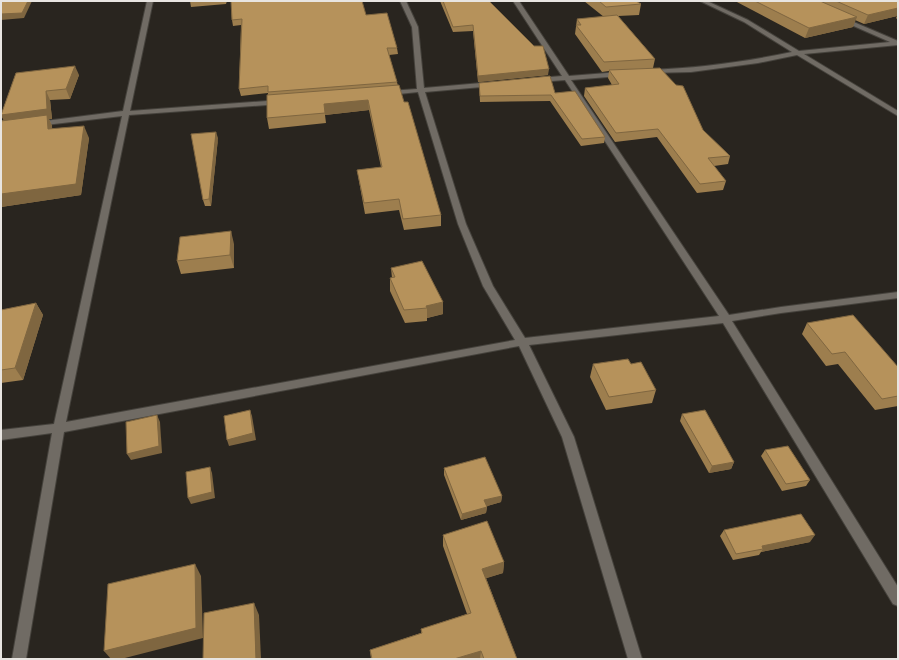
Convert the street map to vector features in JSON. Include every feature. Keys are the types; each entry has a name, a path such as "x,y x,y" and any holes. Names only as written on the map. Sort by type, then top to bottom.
{"street":[{"path":"19,659 58,428 150,1"},
{"path":"403,1 415,27 421,91 462,224 488,286 522,342 568,437 635,659"},
{"path":"516,1 726,319 898,598"},
{"path":"703,1 746,21 796,53 898,114"},
{"path":"833,15 897,43"},
{"path":"644,73 691,70 751,62 796,53 897,43"},
{"path":"528,81 566,77 629,74"},
{"path":"385,93 497,84"},
{"path":"31,125 126,113 287,101"},
{"path":"1,435 58,428 522,342 726,319 781,310 898,295"}],"building":[{"path":"1,1 28,1 22,13 1,14"},
{"path":"231,1 362,1 366,15 387,13 397,48 387,48 397,82 268,92 268,86 239,89 242,19 232,20"},
{"path":"443,1 489,1 534,46 543,46 549,69 478,76 473,25 453,27"},
{"path":"599,1 636,1 641,4 606,7"},
{"path":"755,1 820,1 857,17 809,28"},
{"path":"836,1 898,1 898,8 868,15"},
{"path":"617,15 655,59 604,62 576,25 581,25 577,19"},
{"path":"75,66 66,89 46,91 47,109 1,115 16,73"},
{"path":"660,68 676,85 683,86 703,130 730,156 708,158 726,181 700,184 658,129 616,133 585,88 619,84 609,70"},
{"path":"550,76 555,93 575,91 605,137 582,139 551,95 480,96 479,83"},
{"path":"399,85 404,102 408,102 441,215 403,219 399,199 364,203 357,170 382,167 368,100 324,104 325,113 267,118 267,95"},
{"path":"47,115 48,129 84,126 76,184 1,194 1,121"},
{"path":"216,132 209,199 203,200 191,134"},
{"path":"231,231 230,255 177,261 180,237"},
{"path":"422,261 443,302 426,306 427,308 404,310 390,278 395,277 391,268"},
{"path":"36,303 15,368 1,370 1,310"},
{"path":"853,315 898,367 898,396 882,399 845,352 832,354 807,323"},
{"path":"628,359 631,364 641,362 656,390 609,397 593,364"},
{"path":"250,410 253,433 227,440 224,416"},
{"path":"705,410 734,462 712,466 682,414"},
{"path":"157,415 159,446 127,454 126,422"},
{"path":"788,446 810,480 786,484 765,450"},
{"path":"485,457 502,496 484,500 487,507 462,514 444,468"},
{"path":"210,467 212,492 188,498 186,472"},
{"path":"801,514 815,535 762,546 763,549 736,554 724,530"},
{"path":"487,521 504,562 482,569 517,659 484,659 481,651 454,659 372,659 370,650 422,633 421,629 471,613 443,535"},
{"path":"195,564 196,628 104,651 108,584"},
{"path":"254,603 256,659 203,659 204,613"}]}
